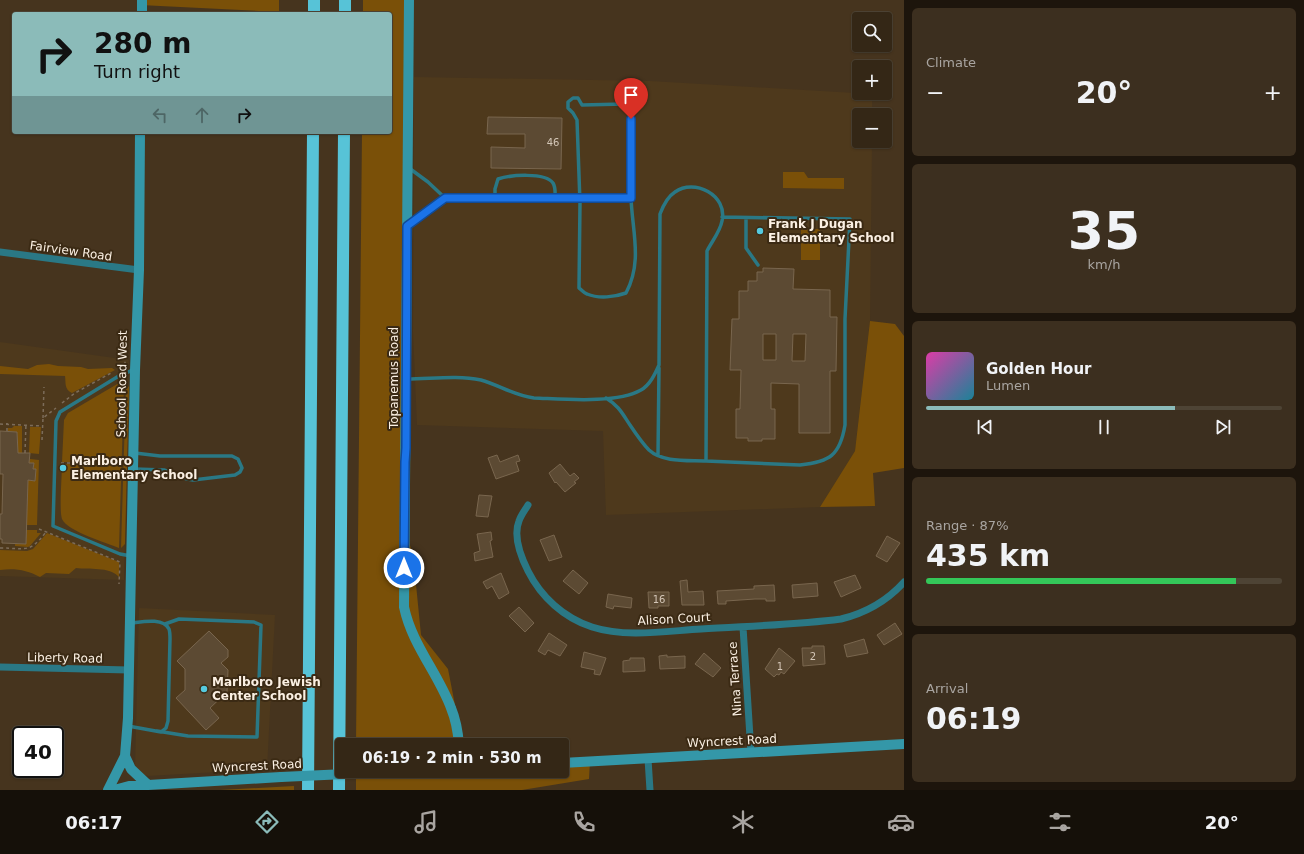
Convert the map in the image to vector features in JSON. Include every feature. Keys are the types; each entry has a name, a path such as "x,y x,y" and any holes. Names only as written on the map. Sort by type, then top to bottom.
{"highway":[{"path":"314,0 314,12"},
{"path":"345,0 345,12"},
{"path":"308,790 313,134"},
{"path":"339,790 344,134"}],"street":[{"path":"142,0 142,12"},
{"name":"Topanemus Road","path":"409,0 404,607 412,634 451,708 456,722 458,738"},
{"name":"School Road West","path":"108,790 125,756 127,726 135,370 139,270 140,134"},
{"name":"Fairview Road","path":"0,252 139,270"},
{"name":"Alison Court","path":"528,506 520,517 517,527 518,540 523,560 531,577 540,590 555,606 569,616 592,627 619,632 743,627 824,621 851,617 873,608 884,601 904,582"},
{"name":"Nina Terrace","path":"743,627 751,753"},
{"name":"Liberty Road","path":"0,667 129,670"},
{"name":"Wyncrest Road","path":"569,763 904,744"},
{"path":"125,756 131,769 148,785"},
{"path":"648,759 650,790"},
{"name":"Wyncrest Road","path":"114,790 129,786 335,774"}],"lane":[{"path":"573,98 578,98 582,105 624,104 630,112 631,198 636,251 634,273 626,293 617,296 597,296 586,294 579,288 580,198 577,120 568,108 568,102 573,98"},
{"path":"408,168 428,182 445,198"},
{"path":"495,198 495,189 498,179 506,176 540,176 548,179 554,184 555,199"},
{"path":"658,455 660,214 665,202 674,192 684,187 696,186 707,190 717,198 722,209 722,217 718,231 707,251 706,461"},
{"path":"407,226 445,198 631,198"},
{"path":"606,398 622,410 650,452 664,458 800,465 822,461 832,456 837,449 842,439 845,425 845,319 850,219 722,217"},
{"path":"746,218 746,248 758,265"},
{"path":"407,379 464,377 482,381 523,397 606,398 633,393 643,389 654,376 659,366"},
{"path":"131,556 120,554 53,526 56,421 60,412 122,374 135,370"},
{"path":"133,469 164,470 193,480 235,475 240,472 242,468 238,459 232,456 160,456 134,453"},
{"path":"127,726 188,736 257,737 261,625 254,622 179,619 165,624"},
{"path":"130,623 157,621 165,624 169,629 168,721 166,728 161,732 158,731"}],"path":[{"path":"43,418 44,387"},
{"path":"0,424 26,424 42,426"},
{"path":"7,424 7,431"},
{"path":"25,453 26,424"},
{"path":"55,463 74,463"},
{"path":"39,529 120,562 119,584"},
{"path":"0,548 28,548 34,546 46,532"}],"shaded area":[{"path":"140,0 279,0 279,12 140,5"},
{"path":"363,0 405,0 400,516 413,554 421,635 448,669 461,738 356,738 362,134 392,134 392,12 363,12"},
{"name":"Frank J Dugan Elementary School","path":"414,77 650,81 852,93 852,100 872,100 872,108 852,108 852,148 872,148 870,321 855,451 820,507 606,515 603,431 417,425 413,332"},
{"path":"783,172 804,172 808,178 844,178 844,189 783,188"},
{"path":"801,229 820,229 820,260 801,260"},
{"path":"870,321 895,324 904,336 904,468 873,473 875,506 820,507 855,451"},
{"name":"Marlboro Elementary School","path":"0,342 129,360 124,580 0,576"},
{"path":"49,364 88,369 112,368 115,370 72,393 67,388 65,376 0,374 0,366 28,369 37,365"},
{"path":"119,383 124,384 119,548 71,528 62,519 61,501 62,464 70,464 74,467 77,463 74,460 70,462 62,462 64,420 68,413"},
{"path":"126,384 129,387 125,544 121,548"},
{"path":"14,426 22,426 22,453 18,453 17,432 8,431 8,428 12,428"},
{"path":"30,427 41,427 39,454 29,453"},
{"path":"30,459 39,460 37,525 26,525 28,480 35,480 36,469 33,469 34,464 28,463"},
{"path":"26,530 37,530 37,533 41,533 28,547 15,546 15,544 26,544"},
{"path":"47,533 119,562 119,577 110,571 99,569 76,568 69,574 46,573 40,577 21,570 0,570 0,550 27,551 33,549"},
{"name":"Marlboro Jewish Center School","path":"139,608 275,615 267,769 148,776 144,775 135,767"},
{"path":"590,761 589,779 522,790 356,790 356,778 569,778 569,762"},
{"path":"294,786 294,790 220,790"}],"building":[{"path":"488,117 562,118 561,169 491,168 491,147 525,148 525,134 487,134"},
{"name":"Frank J Dugan Elementary School","path":"763,268 794,269 793,289 830,290 830,317 837,317 836,371 830,371 830,433 799,433 799,384 771,383 771,409 775,409 775,439 748,441 748,438 736,438 736,409 740,409 741,370 730,370 732,319 739,319 739,291 748,291 748,281 757,281 757,272 763,272","holes":["763,334 776,334 776,360 763,360","793,334 806,334 805,361 792,361"]},
{"path":"0,431 17,432 18,453 30,453 29,463 34,463 33,469 36,469 35,481 28,480 26,544 2,543 2,539 0,539 3,474 0,474"},
{"path":"497,455 500,462 518,455 520,461 516,462 519,471 496,479 488,458"},
{"path":"560,464 570,476 574,473 579,478 574,482 576,483 565,492 556,482 555,483 549,473"},
{"path":"479,495 492,496 488,517 476,516"},
{"path":"491,532 492,540 490,541 493,557 475,561 474,553 480,551 477,534"},
{"path":"554,535 562,557 549,561 540,540"},
{"path":"887,536 900,543 887,562 876,556"},
{"path":"573,570 588,583 579,594 563,581"},
{"path":"501,573 509,593 499,599 492,586 487,589 483,582"},
{"path":"855,575 861,588 841,597 834,582"},
{"path":"687,580 688,592 703,591 704,605 682,605 680,581"},
{"path":"817,583 818,596 793,598 792,585"},
{"path":"774,585 775,601 755,599 726,601 726,604 718,604 717,591 754,589 754,586"},
{"path":"648,592 669,592 669,606 649,608"},
{"path":"608,594 632,598 631,608 614,606 613,609 606,607"},
{"path":"519,607 534,623 525,632 509,616"},
{"path":"895,623 902,634 884,645 877,635"},
{"name":"Marlboro Jewish Center School","path":"209,631 228,650 228,657 221,663 228,670 227,692 210,708 219,718 206,730 176,698 185,690 185,669 177,661"},
{"path":"549,633 567,645 560,656 548,650 545,655 538,651"},
{"path":"864,639 868,653 847,657 844,645"},
{"path":"812,646 824,646 825,664 803,666 802,648 812,648"},
{"path":"779,648 795,661 784,674 781,672 779,675 777,674 774,677 765,669"},
{"path":"584,652 606,658 600,675 594,674 595,670 581,667"},
{"path":"704,653 721,668 713,677 695,664"},
{"path":"667,655 667,657 685,656 685,668 660,669 659,656"},
{"path":"630,658 644,658 645,671 623,672 623,661 630,660"}],"place":[{"name":"Frank J Dugan Elementary School","path":"760,231"},
{"name":"Marlboro Elementary School","path":"63,468"},
{"name":"Marlboro Jewish Center School","path":"204,689"}],"route":[{"path":"404,568 407,379 407,226 445,198 631,198 631,119"}]}
